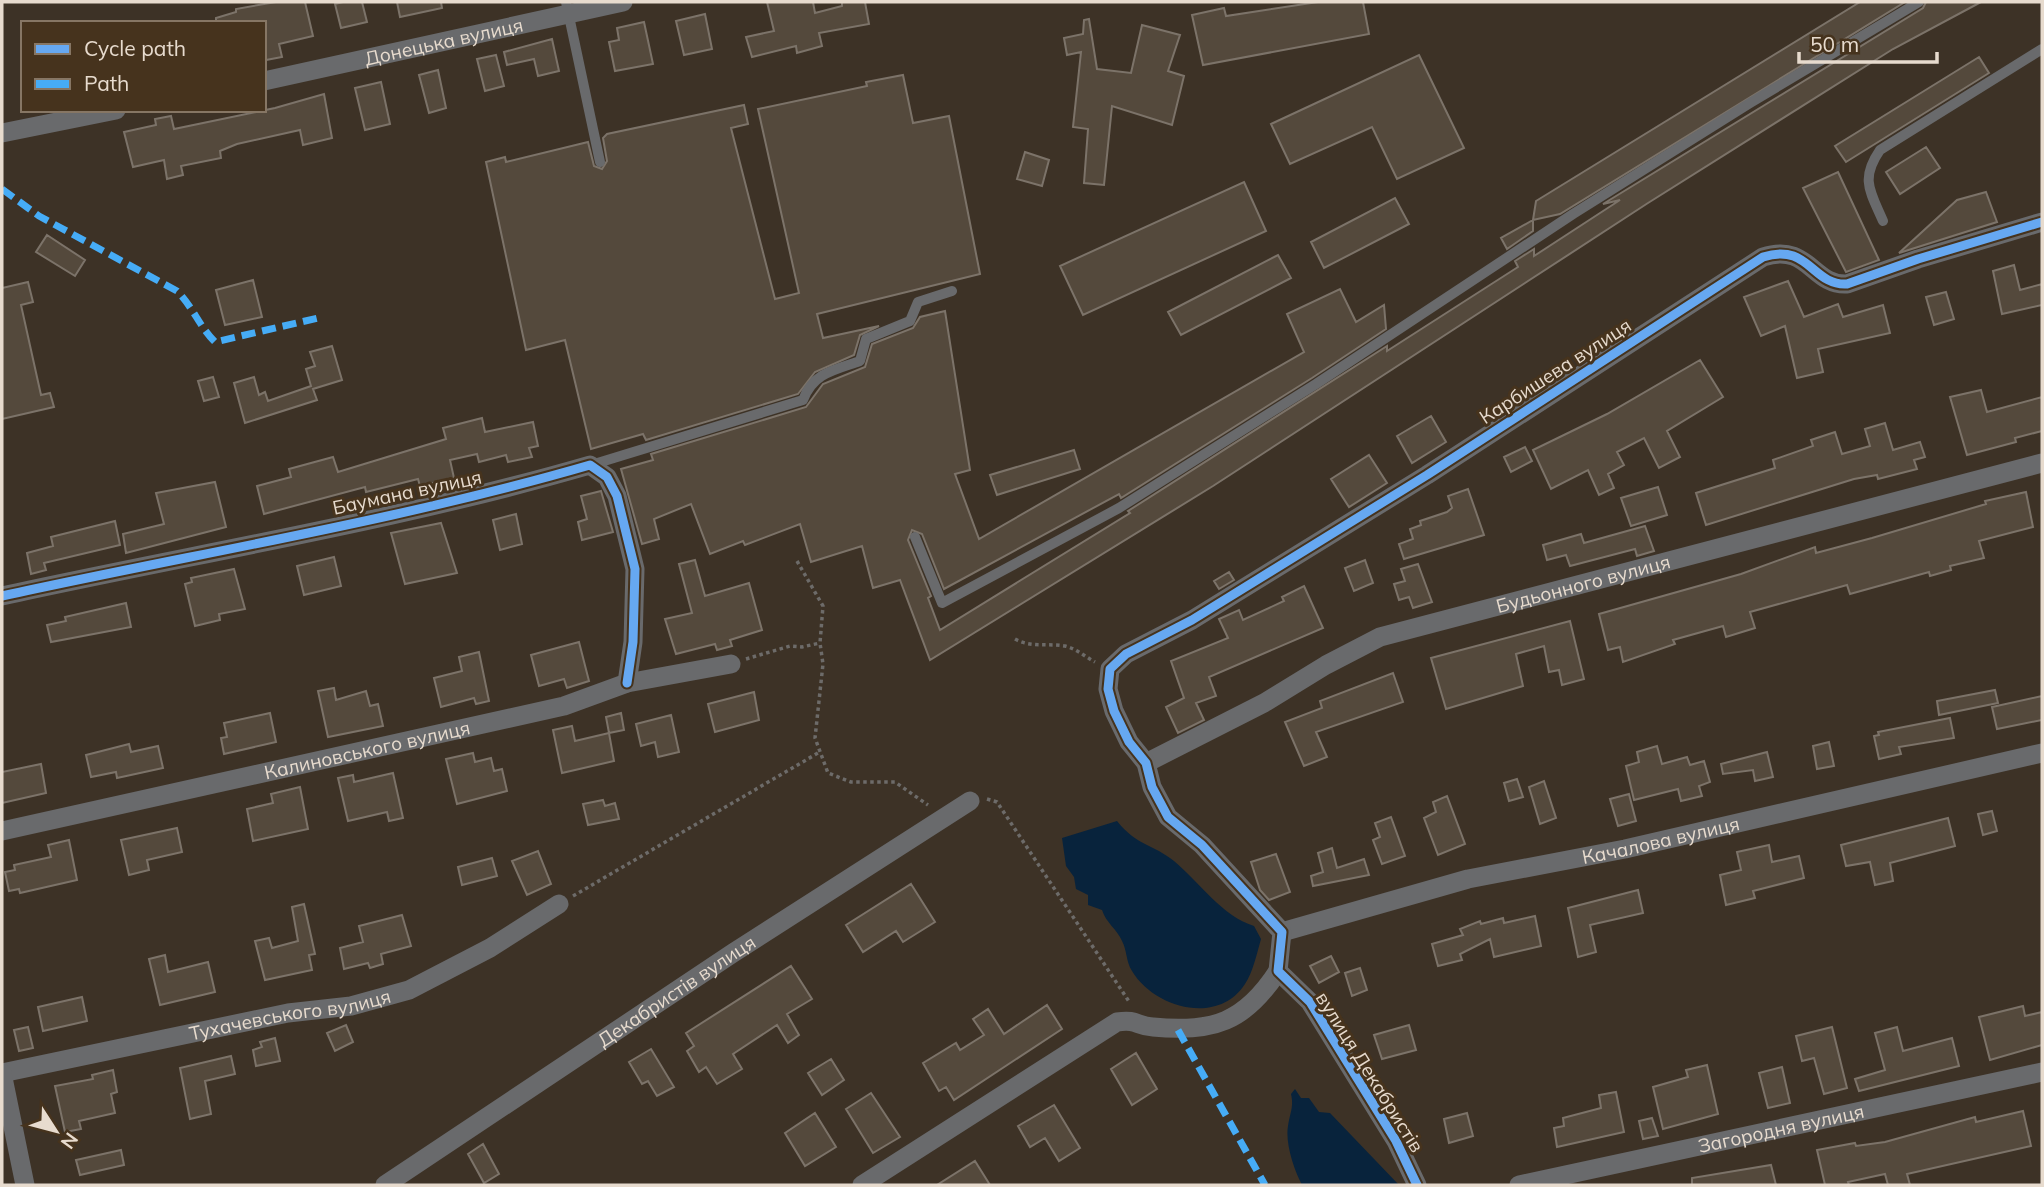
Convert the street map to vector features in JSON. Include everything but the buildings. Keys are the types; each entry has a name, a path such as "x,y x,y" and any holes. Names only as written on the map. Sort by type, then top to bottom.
{"street":[{"name":"Донецька вулиця","path":"266,81 567,8 623,2"},
{"path":"2,133 106,112"},
{"name":"Карбишева вулиця","path":"1110,669 1126,654 1192,620 1427,475 1763,257 1786,253 1809,263 1828,281 1836,285 1847,284 1918,259 2042,222"},
{"name":"Будьонного вулиця","path":"1146,763 1264,703 1326,664 1380,637 1520,603 1868,506 2042,463"},
{"path":"590,465 607,477 617,496 635,569 633,642 627,683"},
{"name":"Баумана вулиця","path":"2,596 410,510 512,487 590,465"},
{"name":"Калиновського вулиця","path":"2,831 564,706 627,683 731,664"},
{"path":"862,1185 1117,1022 1133,1019 1147,1027 1178,1030 1211,1027 1241,1014 1262,995 1278,971 1282,932 1202,845 1168,817 1152,787 1146,763 1129,742 1114,711 1108,689 1110,669"},
{"name":"Качалова вулиця","path":"1282,932 1468,879 1625,849 2042,753"},
{"name":"Декабристів вулиця","path":"385,1185 733,953 970,801"},
{"name":"Тухачевського вулиця","path":"2,1073 288,1013 351,1006 409,990 491,948 559,904"},
{"name":"вулиця Декабристів","path":"1278,971 1310,1002 1396,1141 1417,1185"},
{"name":"Загородня вулиця","path":"1519,1185 2042,1072"},
{"path":"2,1073 25,1185"}],"lane":[{"path":"915,537 943,603 1119,508 1317,384 1573,214 1750,103 1919,2"},
{"path":"567,8 600,162"},
{"path":"1883,221 1868,186 1868,168 1880,150 2042,49"},
{"path":"590,465 803,400 808,386 818,376 860,362 866,339 910,321 918,302 952,291"}],"path":[{"path":"1015,639 1042,646 1063,646 1081,652 1110,669"},
{"path":"731,664 790,646 802,647 820,643"},
{"path":"559,904 818,753"}],"water":[{"path":"1117,821 1138,840 1174,861 1232,915 1254,926 1261,939 1253,968 1245,984 1233,997 1219,1005 1203,1008 1187,1007 1155,995 1132,971 1122,941 1102,910 1088,905 1088,895 1076,889 1074,877 1066,866 1062,838"},
{"path":"1295,1089 1301,1098 1309,1098 1319,1112 1330,1113 1399,1185 1302,1185 1293,1164 1288,1140 1291,1094"}],"marked path":[{"path":"2,189 39,216 177,291 215,342 318,318"},
{"path":"1178,1030 1265,1185"}],"cycle path":[{"path":"1417,1185 1396,1141 1310,1002 1278,971 1282,932 1202,845 1168,817 1152,787 1146,763 1129,742 1114,711 1108,689 1110,669 1126,654 1192,620 1427,475 1763,257 1791,255 1801,259 1826,279 1847,284 1918,259 2042,222"},
{"path":"2,596 371,520 590,465 607,477 617,496 635,569 633,642 627,683"}]}
